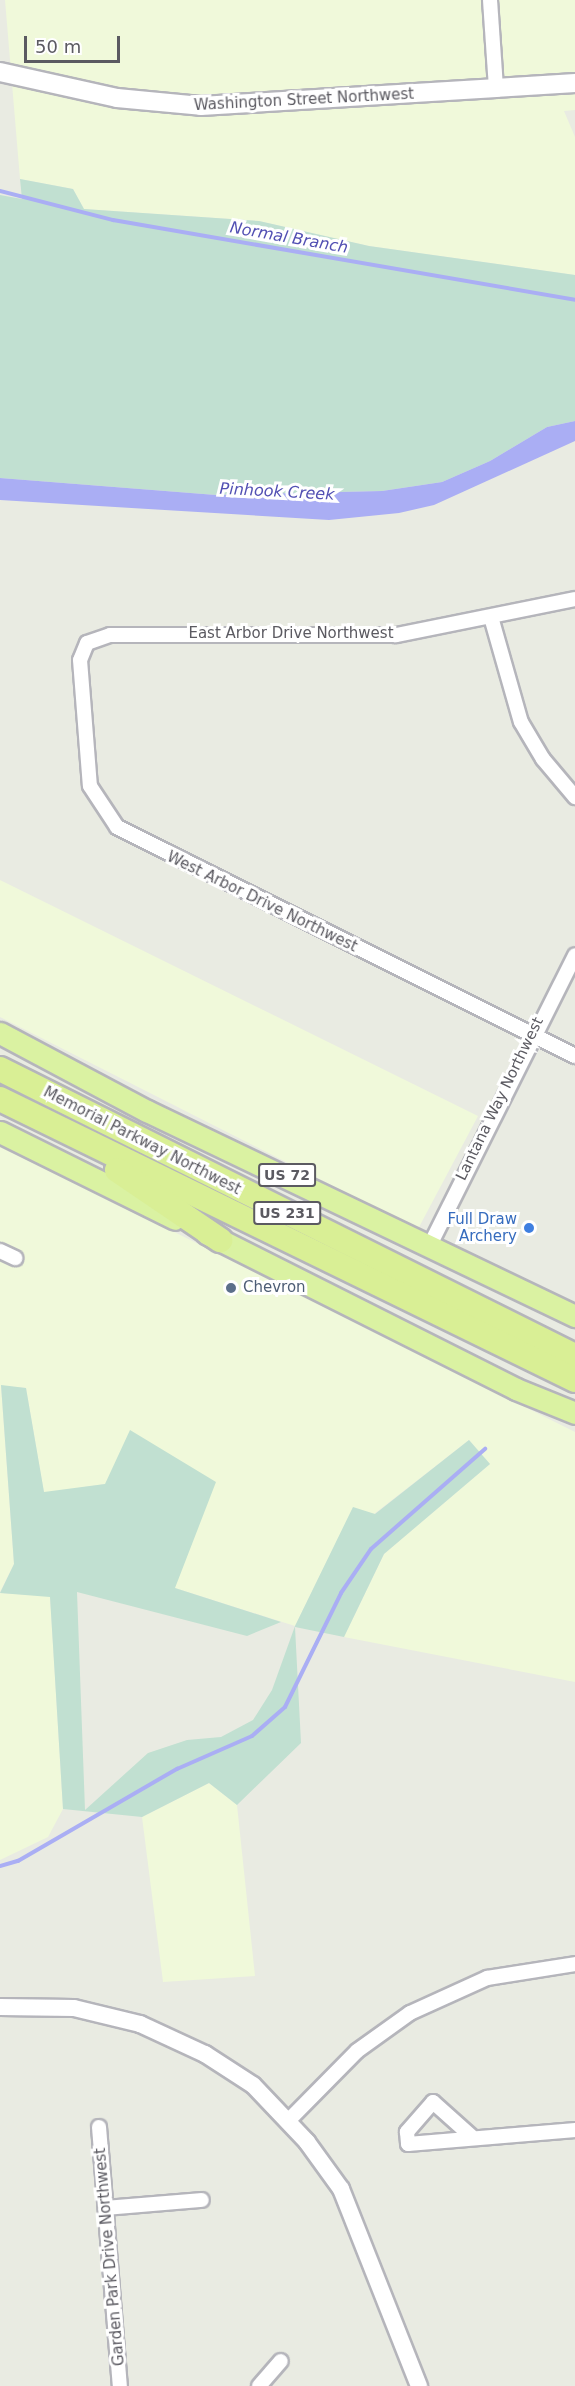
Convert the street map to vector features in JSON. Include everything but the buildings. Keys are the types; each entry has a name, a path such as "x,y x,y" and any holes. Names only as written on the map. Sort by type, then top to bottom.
{"highway":[{"name":"US 72","path":"0,1034 147,1111 575,1316"},
{"name":"Memorial Parkway Northwest","path":"0,1069 575,1356"},
{"name":"Memorial Parkway Northwest","path":"0,1099 575,1380"},
{"path":"54,1125 81,1148 189,1215 220,1240"},
{"path":"0,1132 516,1389 575,1413"}],"main road":[{"name":"Washington Street Northwest","path":"0,72 117,98 201,106 575,82"}],"street":[{"path":"490,0 496,88"},
{"name":"East Arbor Drive Northwest","path":"83,651 87,643 110,635 356,638 491,617 575,599"},
{"path":"491,617 521,722 543,759 575,797"},
{"name":"West Arbor Drive Northwest","path":"83,651 80,660 86,769 90,786 117,827 575,1056"},
{"name":"Lantana Way Northwest","path":"430,1245 531,1036 575,955"},
{"path":"0,1251 15,1258"},
{"path":"288,2121 357,2051 410,2013 486,1978 575,1964"},
{"path":"0,2007 74,2008 140,2024 231,2068 288,2121 341,2189 419,2386"},
{"name":"Garden Park Drive Northwest","path":"99,2127 120,2386"},
{"path":"471,2136 575,2130"},
{"path":"106,2208 202,2200"},
{"path":"259,2386 281,2361"}],"shaded area":[{"path":"5,0 575,0 575,110 564,111 575,137 575,275 369,246 259,221 84,209 73,189 20,179"},
{"path":"20,179 73,189 84,209 259,221 369,246 575,275 575,421 547,427 490,461 442,482 382,491 216,495 0,478 0,195 22,199"},
{"path":"0,880 478,1116 418,1229 0,1017"},
{"path":"0,1145 575,1432 575,1682 344,1637 384,1554 490,1464 469,1440 374,1514 353,1508 295,1626 175,1588 105,1484 44,1493 26,1388 1,1386 14,1564 0,1592"},
{"path":"1,1385 26,1388 44,1492 105,1484 130,1430 216,1482 175,1588 281,1622 247,1636 77,1592 85,1810 148,1753 187,1740 221,1737 253,1720 272,1690 295,1626 353,1507 375,1514 469,1440 490,1464 384,1554 344,1637 295,1627 301,1743 237,1805 209,1783 142,1817 63,1809 50,1597 0,1593 14,1564"},
{"path":"0,1593 50,1596 63,1809 48,1837 0,1860"},
{"path":"209,1783 237,1805 255,1976 163,1982 142,1817"}],"water":[{"path":"575,421 575,441 434,505 399,513 329,520 0,500 0,478 216,495 382,491 442,482 490,461 547,427"}],"waterway":[{"name":"Normal Branch","path":"0,191 113,220 575,300"},
{"path":"0,1866 18,1861 177,1769 252,1736 285,1707 341,1593 371,1549 485,1449"}],"place":[{"name":"Full Draw Archery","path":"529,1228"},
{"name":"Chevron","path":"231,1288"}],"water label":[{"name":"Pinhook Creek","path":"277,492"}]}
